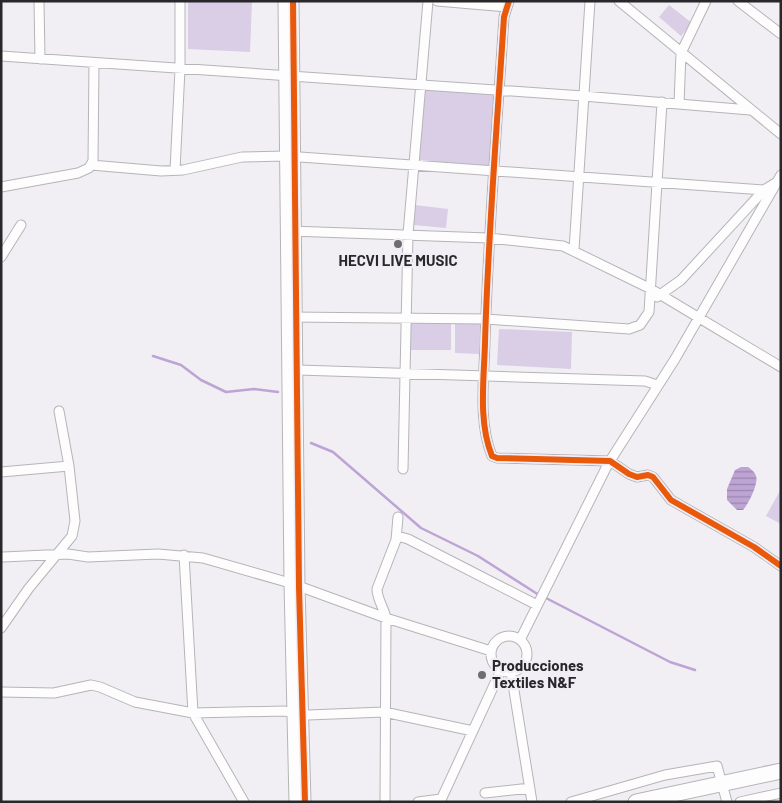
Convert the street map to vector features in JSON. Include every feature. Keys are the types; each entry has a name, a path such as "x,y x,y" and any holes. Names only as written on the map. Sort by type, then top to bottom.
{"highway":[{"path":"636,802 781,771"}],"street":[{"path":"39,1 40,59"},
{"path":"175,170 180,69 180,1"},
{"path":"284,1 290,76"},
{"path":"293,1 290,76 294,585 298,713 305,802"},
{"path":"403,469 408,234 428,1"},
{"path":"437,1 508,4 499,91 489,238 484,375 484,413 487,444 492,456 497,458 610,461 629,474 653,477 671,500 754,547 781,566"},
{"path":"574,250 577,178 590,1"},
{"path":"619,1 781,134"},
{"path":"679,104 681,53 706,1"},
{"path":"738,1 781,34"},
{"path":"1,56 583,96 750,110"},
{"path":"91,165 93,162 94,63"},
{"path":"293,318 486,320 629,330 645,321 650,304 662,102"},
{"path":"1,187 78,173 91,165 161,171 242,157 291,156 658,184 764,190"},
{"path":"650,304 681,280 764,190 779,178"},
{"path":"520,640 610,461 779,178"},
{"path":"1,258 21,225"},
{"path":"291,231 489,238 552,244 574,250 651,289 781,367"},
{"path":"293,318 298,370 294,585"},
{"path":"298,370 645,381 657,385"},
{"path":"1,628 29,588 72,536 74,529 69,466 60,411"},
{"path":"1,472 69,466"},
{"path":"385,802 386,618 384,608 377,595 377,589 397,536 398,517"},
{"path":"397,536 408,539 538,605"},
{"path":"3,557 68,554 88,558 158,554 184,555 294,585 386,618 491,651"},
{"path":"184,555 193,713 244,802"},
{"path":"505,636 520,640 526,650 525,662 522,667 511,672 501,670 493,662 491,651 496,642 505,636"},
{"path":"418,802 440,800 501,670"},
{"path":"511,672 532,802"},
{"path":"1,692 54,693 91,685 135,702 193,713 384,712 473,731"},
{"path":"295,802 298,713"},
{"path":"571,802 647,780 716,766 727,802"},
{"path":"485,792 530,788"},
{"path":"740,802 781,793"}],"shaded area":[{"path":"188,1 252,1 250,52 188,49"},
{"path":"669,5 692,23 681,36 659,17"},
{"path":"424,89 495,95 489,166 418,160"},
{"path":"415,205 448,209 446,228 413,225"},
{"path":"408,322 451,323 451,350 408,350"},
{"path":"455,323 480,323 479,354 455,353"},
{"path":"499,329 572,332 571,369 497,365"},
{"path":"741,467 748,467 755,473 757,479 755,489 748,504 743,510 737,510 727,500 727,489 735,470"},
{"path":"781,489 781,524 766,516"}],"waterway":[{"path":"153,356 181,365 201,380 226,392 254,389 278,392"},
{"path":"311,443 333,452 421,528 478,556 539,595"},
{"path":"544,597 670,662 695,670"}],"cycle path":[{"path":"293,1 299,587 305,802"},
{"path":"509,1 504,17 488,261 483,386 483,415 492,456 497,458 610,461 637,477 648,475 653,477 671,500 754,547 781,566"}],"place":[{"name":"HECVI LIVE MUSIC","path":"398,244"},
{"name":"Producciones Textiles N&F","path":"482,675"}]}
